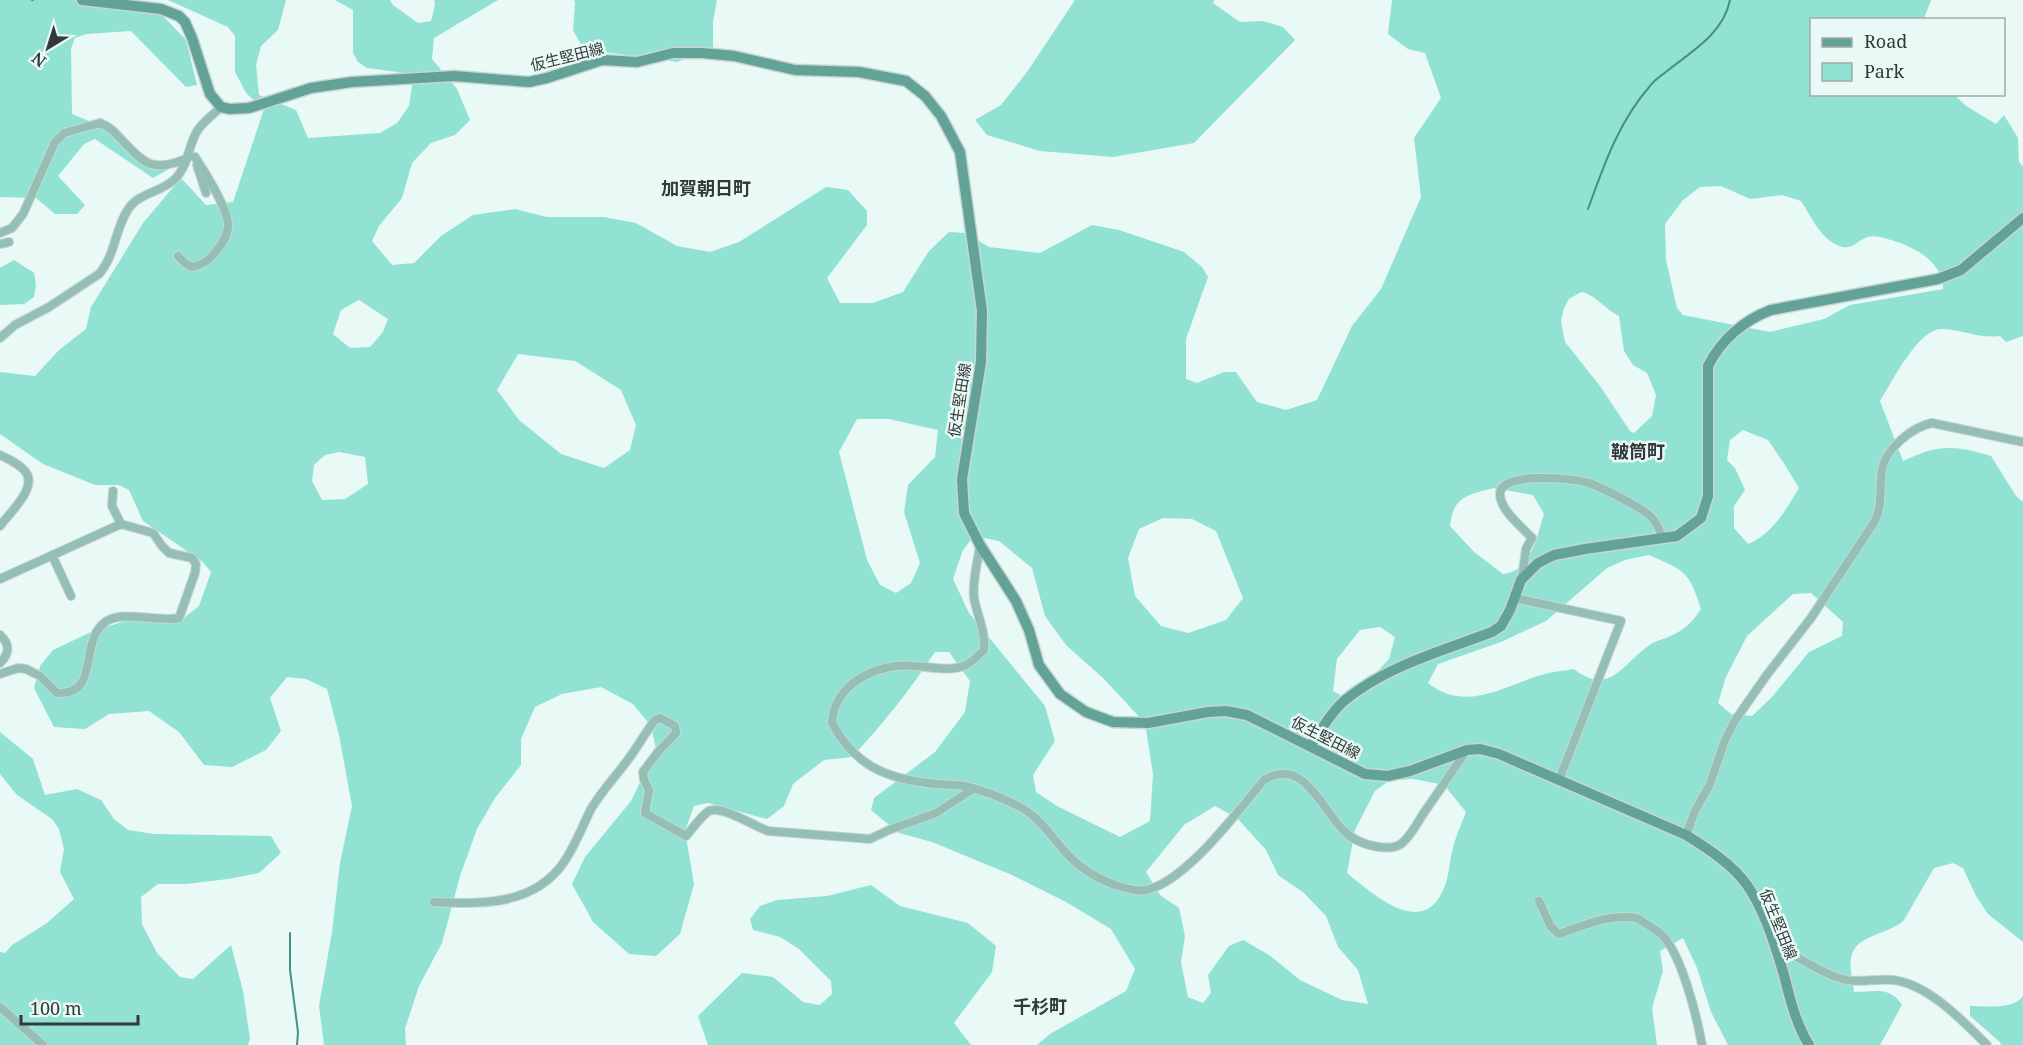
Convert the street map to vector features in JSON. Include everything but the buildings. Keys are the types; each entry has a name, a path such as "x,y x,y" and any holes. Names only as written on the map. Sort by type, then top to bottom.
{"main road":[{"path":"82,0 166,10 181,18 192,38 210,94 221,106"},
{"name":"仮生堅田線","path":"221,106 230,109 249,108 311,88 375,80 454,76 529,82 602,60 637,62 673,53 734,56 795,70 859,72 906,81 925,96 941,116 960,152 981,311 981,362 962,479 964,513 980,545 1016,601 1029,630 1039,665 1060,694 1086,712 1113,722 1148,723 1226,711 1247,715 1365,774 1388,776 1410,771 1467,750 1480,749 1499,754 1686,835 1705,847 1736,874 1758,904 1775,946 1795,1016 1809,1045"},
{"path":"1310,746 1334,711 1344,701 1393,671 1492,632 1501,626 1510,610 1521,580 1538,563 1554,555 1677,536 1701,518 1708,496 1708,366 1714,355 1734,333 1755,315 1771,310 1938,279 1961,270 2023,218"}],"street":[{"path":"206,193 191,157 192,146 197,130 221,106"},
{"path":"0,233 12,228 23,214 55,142 64,134 100,123 112,129 138,157 146,162 164,166 191,157"},
{"path":"178,256 192,267 205,263 227,235 228,228 225,213 210,182 191,157"},
{"path":"0,338 15,325 49,307 97,276 105,267 121,223 131,204 174,180 191,157"},
{"path":"1686,835 1695,811 1710,784 1725,740 1734,722 1810,618 1875,521 1880,510 1883,464 1908,432 1921,425 1932,423 2023,442"},
{"path":"0,455 24,469 30,482 28,490 0,526"},
{"path":"1521,580 1526,549 1532,538 1506,510 1502,501 1501,487 1507,483 1528,478 1576,479 1591,483 1652,517 1663,538"},
{"path":"113,491 112,506 121,524"},
{"path":"0,579 121,524 153,533 165,550 174,555 195,560 195,573 181,616 177,619 116,617 104,623 92,643 85,678 81,685 70,692 57,693 40,676 22,668 0,674"},
{"path":"980,545 973,584 974,599 985,642 984,650 966,665 940,670 904,665 876,670 849,687 835,708 832,723 849,748 875,770 894,778 973,789 1007,800 1023,809 1041,823 1069,856 1091,874 1112,884 1144,891 1158,886 1183,869 1227,824 1264,780 1273,774 1286,773 1304,783 1343,830 1357,841 1384,848 1398,846 1410,833 1467,750"},
{"path":"52,555 70,596"},
{"path":"1514,598 1621,621 1559,780"},
{"path":"0,635 5,639 8,648 7,654 0,663"},
{"path":"434,902 503,901 517,898 534,890 552,876 575,846 592,808 656,720 660,718 675,726 676,733 643,772 649,790 645,813 686,836 708,812 716,809 768,831 870,839 936,813 973,789"},
{"path":"1539,901 1551,927 1559,934 1615,918 1638,918 1660,933 1676,958 1689,990 1698,1019 1702,1045"},
{"path":"1775,946 1796,954 1826,974 1845,980 1857,982 1882,980 1908,984 1927,993 1965,1023 1987,1045"},
{"path":"0,1008 43,1045"}],"green space":[{"path":"0,0 112,0 162,15 186,40 197,85 186,87 131,31 86,34 75,38 71,49 72,114 113,131 138,158 174,166 153,178 95,139 84,144 58,176 85,205 77,214 55,214 36,198 0,197"},
{"path":"168,0 286,0 278,30 261,46 256,65 259,95 296,110 308,138 380,133 397,123 409,106 412,86 408,77 398,72 367,68 358,62 353,53 353,10 335,0 390,0 393,5 418,23 431,21 434,0 498,0 434,38 432,59 457,89 470,120 455,135 431,143 412,163 402,198 379,226 372,241 392,265 414,263 441,236 473,215 515,209 547,217 603,217 636,223 677,246 710,252 739,242 826,187 848,190 867,211 867,225 827,278 840,303 873,303 903,292 929,251 949,232 966,233 989,247 1040,253 1092,225 1119,230 1184,252 1202,267 1208,277 1186,339 1186,379 1197,383 1224,372 1236,372 1257,402 1286,410 1317,400 1352,326 1381,289 1421,197 1414,138 1441,98 1425,53 1408,49 1388,34 1392,0 1931,0 1924,18 1810,18 1810,96 1956,96 1966,106 1996,124 2004,115 2018,138 2019,162 2023,166 2023,336 2006,342 2000,336 1985,336 1948,329 1932,332 1914,347 1880,401 1903,461 1915,455 1947,448 1991,456 2016,496 2023,502 2023,942 1988,914 1976,896 1963,868 1953,863 1934,868 1904,920 1859,944 1851,958 1854,992 1881,991 1892,995 1902,1005 1880,1045 1728,1045 1711,1012 1697,968 1683,938 1660,951 1663,971 1652,1008 1657,1045 1037,1045 1050,1034 1126,991 1135,969 1111,929 1066,902 1012,875 932,842 899,833 871,810 874,798 935,752 965,712 970,681 949,652 935,652 896,706 852,757 824,760 793,784 784,806 767,819 708,803 694,806 685,831 694,884 680,934 656,956 629,954 593,922 572,884 585,857 631,801 656,749 651,726 633,704 601,687 562,694 535,707 521,739 521,765 495,798 477,829 460,876 442,943 419,986 405,1029 406,1045 324,1045 319,1006 332,932 340,863 352,806 339,735 327,689 306,679 287,677 270,698 281,731 266,750 232,767 204,765 179,732 149,711 109,714 85,729 54,727 34,688 40,666 53,650 91,632 131,619 180,621 199,606 211,572 203,562 143,521 129,490 119,485 95,485 43,464 0,434 0,372 35,376 59,350 86,329 91,307 143,223 181,178 206,205 233,202 264,109 246,93 235,72 235,36 228,27","holes":["1721,186 1750,199 1782,195 1801,201 1822,233 1839,246 1848,247 1864,238 1874,236 1918,251 1933,263 1942,279 1943,289 1850,305 1824,319 1770,332 1683,315 1677,308 1666,260 1665,224 1683,200 1700,187","1581,292 1591,296 1619,316 1624,351 1633,365 1647,373 1656,395 1652,416 1634,433 1630,431 1600,386 1565,342 1561,321 1569,299","359,300 388,319 383,332 370,347 350,348 333,334 341,310","518,354 575,361 621,390 636,425 630,450 604,468 561,454 519,420 497,390","857,419 889,419 938,430 935,457 908,485 904,512 920,563 911,583 896,593 880,585 867,560 839,452","1743,430 1768,440 1799,488 1771,528 1757,540 1748,544 1734,528 1734,506 1745,490 1735,468 1727,460 1730,440","339,452 365,457 368,484 345,499 322,500 312,481 314,465 325,455","1493,488 1533,495 1544,514 1535,542 1526,560 1513,572 1503,574 1474,552 1450,526 1454,508 1463,498","1163,518 1192,519 1216,531 1243,598 1226,620 1188,633 1161,626 1135,596 1128,558 1139,529","974,536 999,541 1032,568 1045,616 1066,645 1103,678 1145,723 1153,774 1150,821 1120,837 1057,806 1036,792 1033,775 1055,741 1045,706 969,613 953,579 963,550","1649,555 1678,569 1689,579 1701,609 1682,630 1650,645 1623,669 1606,679 1597,680 1586,677 1574,669 1542,675 1496,691 1469,697 1442,692 1428,683 1438,664 1501,642 1546,621 1607,568 1625,560","1811,593 1843,622 1842,636 1809,652 1772,697 1752,716 1731,714 1718,703 1726,677 1747,636 1793,594","1380,627 1395,637 1389,659 1357,693 1345,698 1333,691 1337,659 1360,630","1414,779 1444,785 1466,812 1453,847 1444,888 1435,903 1424,911 1411,912 1397,908 1370,892 1347,873 1355,830 1375,791 1390,780","1215,806 1237,818 1266,850 1278,875 1304,893 1326,916 1338,947 1358,970 1368,1004 1342,1000 1300,980 1269,955 1243,940 1229,946 1208,975 1211,993 1203,1003 1188,997 1181,962 1185,936 1179,908 1160,895 1146,872 1184,825"]},
{"path":"574,0 717,0 713,22 713,48 677,62 584,50 573,30"},
{"path":"1075,0 1214,0 1213,3 1240,22 1263,21 1283,27 1295,40 1194,143 1113,157 1040,151 987,135 975,120 1001,105 1027,72"},
{"path":"14,260 34,273 36,285 34,297 24,304 0,305 0,268"},
{"path":"0,732 33,759 45,795 77,789 101,800 114,819 128,830 154,834 271,836 281,853 259,873 186,884 158,884 141,897 142,924 157,953 180,977 193,979 231,945 243,991 250,1039 248,1045 0,1045 0,952 5,953 12,945 47,923 74,899 60,872 64,849 59,829 52,819 17,795 0,774"},
{"path":"871,885 900,906 968,923 996,946 992,972 954,1023 971,1045 708,1045 698,1016 742,973 773,977 803,1002 820,1005 832,994 831,981 799,949 780,937 753,930 750,919 760,906 777,900 827,896"},
{"path":"2023,996 2023,1045 2000,1045 2001,1043 1970,1016 1970,1006 2006,1005"}],"waterway":[{"path":"1588,209 1613,144 1629,114 1656,79 1696,49 1714,32 1721,23 1730,0"},
{"path":"290,933 290,970 298,1032 297,1045"}],"district":[{"name":"加賀朝日町","path":"706,188"},
{"name":"鞁筒町","path":"1638,451"},
{"name":"千杉町","path":"1040,1006"}]}
